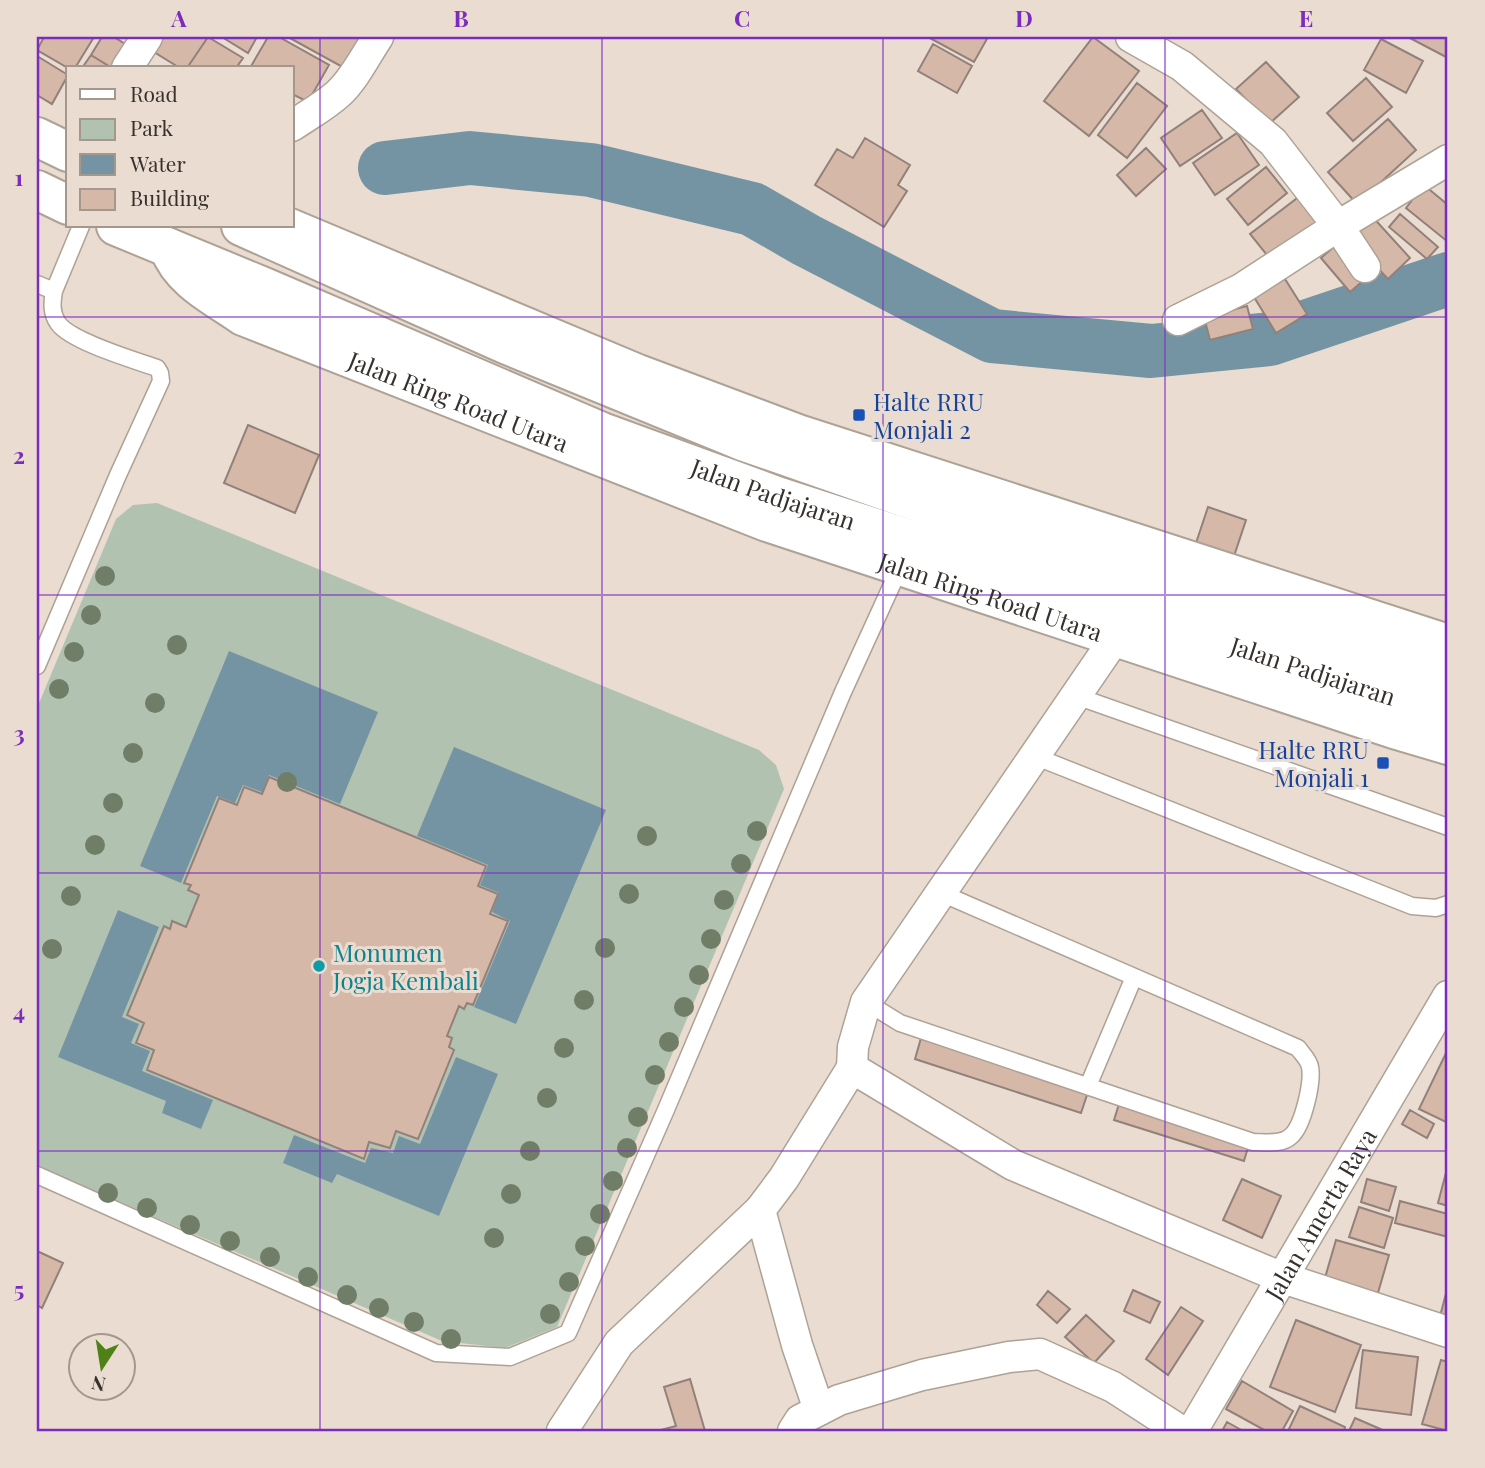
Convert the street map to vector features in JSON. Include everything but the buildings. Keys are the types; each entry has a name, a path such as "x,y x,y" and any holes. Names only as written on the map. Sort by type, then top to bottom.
{"main road":[{"path":"37,137 66,151"},
{"path":"37,190 66,204"},
{"name":"Jalan Padjajaran","path":"127,228 175,237 264,287 602,432 777,496 906,553 1448,714"},
{"name":"Jalan Padjajaran","path":"245,228 505,344 742,441 993,513 1448,676"},
{"path":"290,228 638,374 798,434 993,513 1448,645"},
{"name":"Jalan Ring Road Utara","path":"906,553 1116,637 1448,746"}],"street":[{"path":"128,66 147,37"},
{"path":"294,125 339,93 378,37"},
{"path":"1131,37 1182,66 1273,142 1338,226 1365,267"},
{"path":"1178,320 1241,289 1338,226 1448,160"},
{"path":"562,1431 619,1343 761,1210 784,1178 852,1068 853,1047 866,1002 1116,637"},
{"name":"Jalan Amerta Raya","path":"1192,1431 1448,996"},
{"path":"852,1068 1013,1165 1283,1278 1448,1332"},
{"path":"761,1210 797,1345 819,1410"},
{"path":"793,1431 800,1420 839,1400 922,1375 1009,1357 1040,1354 1113,1387 1181,1431"}],"lane":[{"path":"37,666 118,475 161,382 157,368 109,352 66,332 59,325 52,311 54,291 80,228"},
{"path":"37,284 54,291"},
{"path":"37,1175 436,1353 510,1357 568,1333 843,692 906,553"},
{"path":"1076,696 1448,827"},
{"path":"1034,756 1412,906 1436,908 1448,904"},
{"path":"866,1002 900,1023 1253,1142 1278,1142 1291,1137 1302,1116 1309,1093 1310,1064 1298,1048 941,893"},
{"path":"1088,1086 1134,977"}],"green space":[{"path":"157,503 759,750 776,765 784,789 557,1327 505,1348 442,1341 37,1166 37,708 116,519 133,505"}],"water":[{"path":"229,651 378,712 340,804 269,775 262,792 243,785 235,803 217,796 181,883 140,866"},
{"path":"454,747 606,810 516,1024 474,1007 510,921 492,912 499,893 480,885 488,865 417,836"},
{"path":"118,910 159,927 122,1017 139,1024 131,1043 150,1051 142,1071 213,1100 201,1129 162,1113 166,1101 58,1057"},
{"path":"456,1057 498,1074 439,1216 337,1174 332,1183 283,1163 294,1135 365,1163 371,1148 393,1153 399,1136 420,1144"}],"waterway":[{"path":"385,168 470,158 591,170 752,209 806,240 992,336 1151,351 1270,339 1448,279"}],"place":[{"name":"Halte RRU Monjali 2","path":"859,415"},
{"name":"Halte RRU Monjali 1","path":"1383,763"},
{"name":"Monumen Jogja Kembali","path":"319,966"}]}
